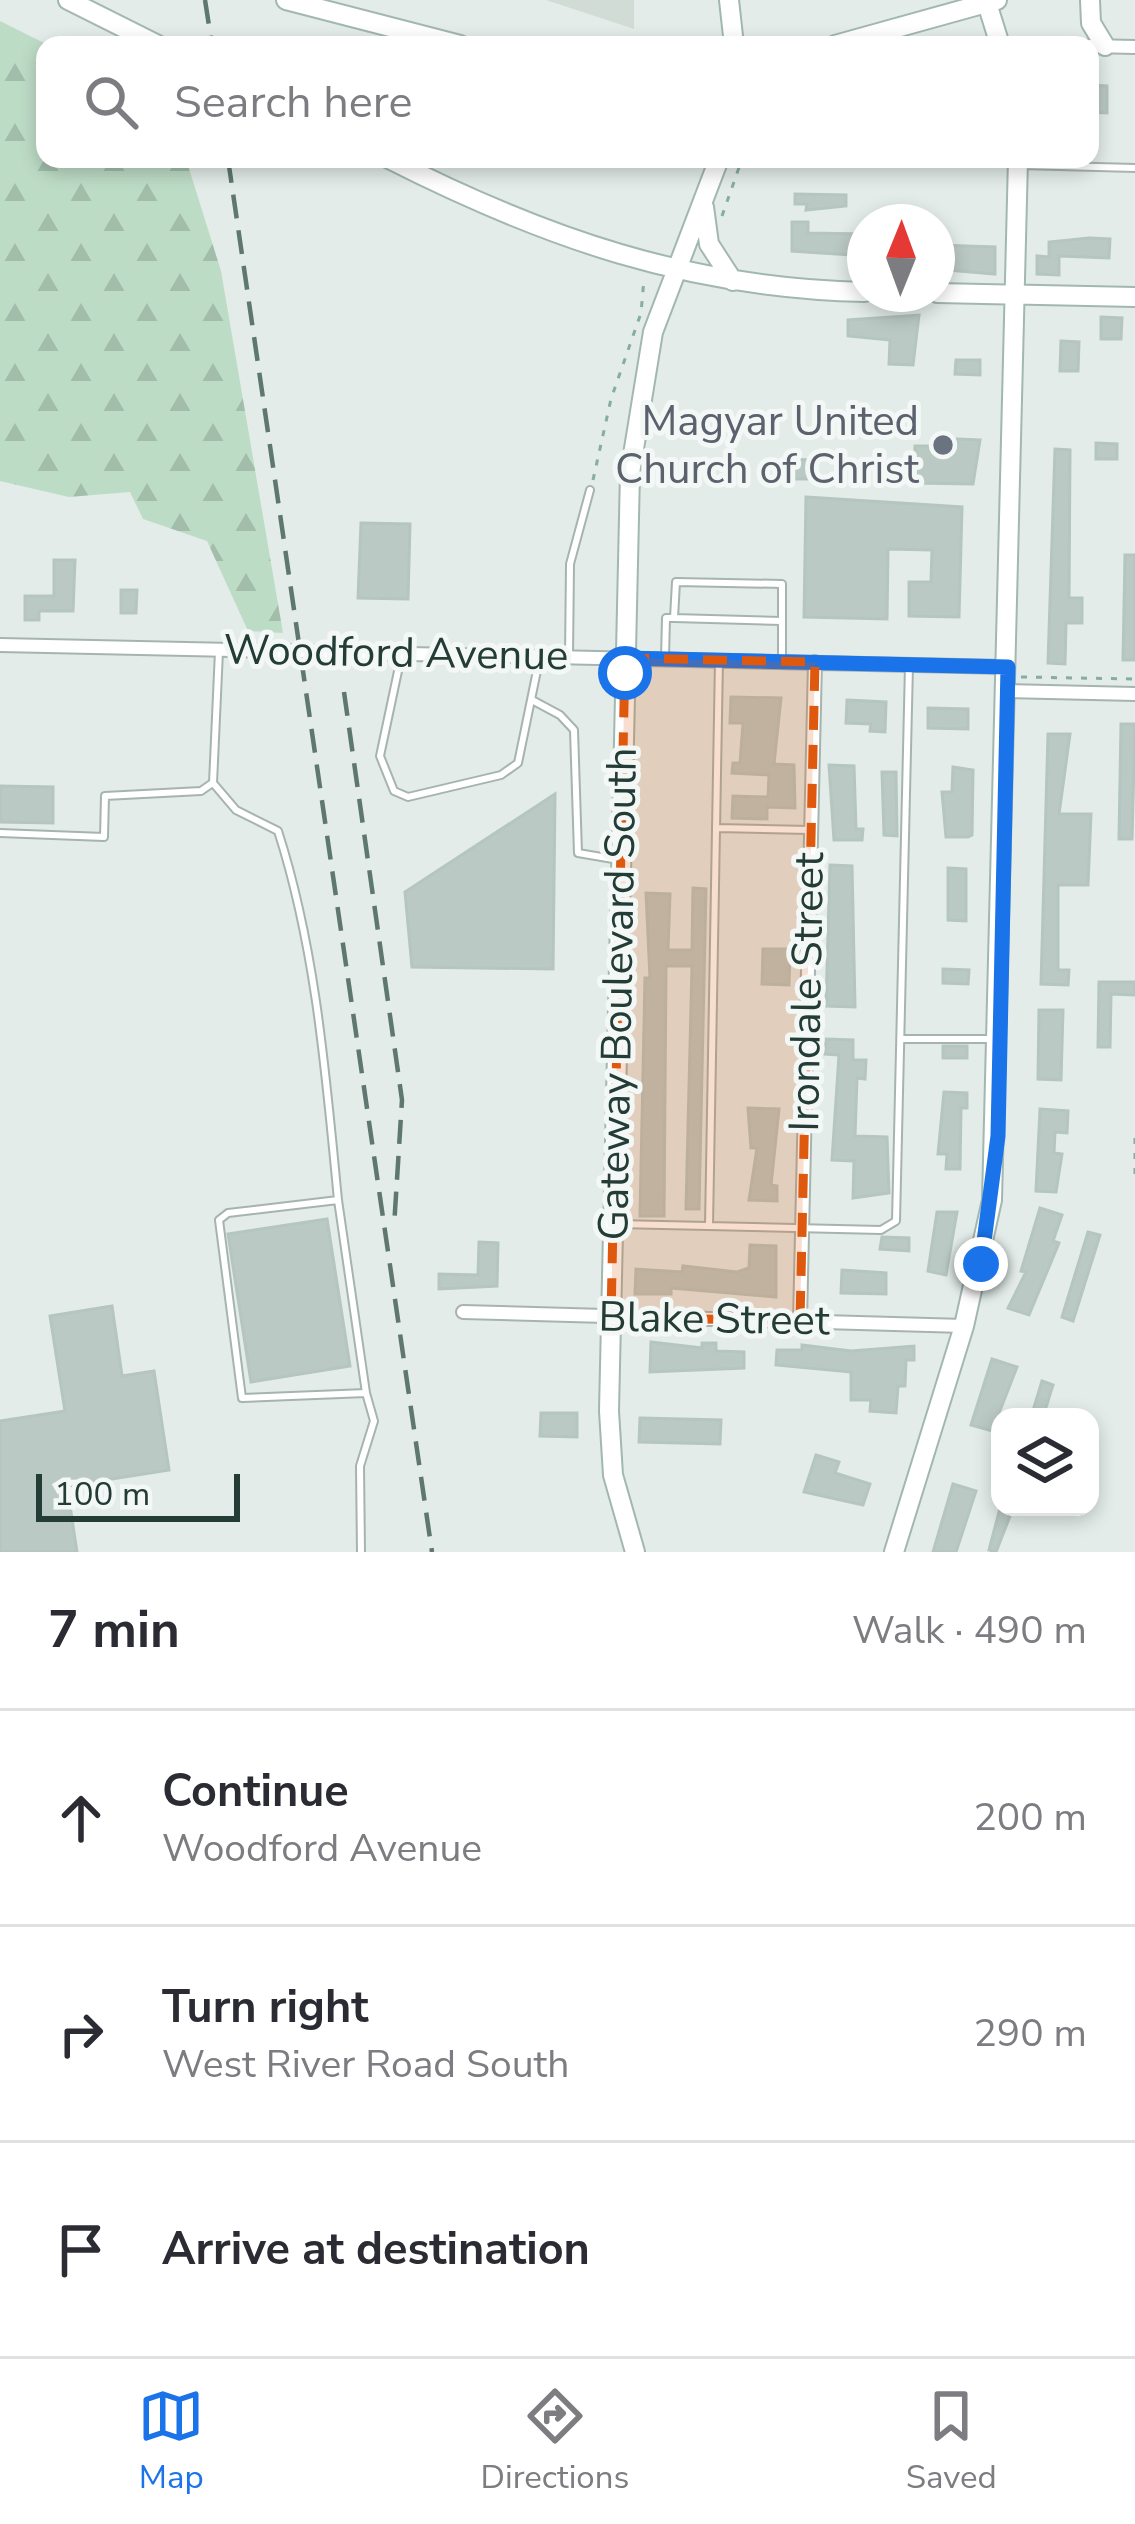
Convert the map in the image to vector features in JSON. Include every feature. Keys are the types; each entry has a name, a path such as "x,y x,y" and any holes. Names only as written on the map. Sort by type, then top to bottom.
{"main road":[{"path":"68,0 140,36"},
{"path":"286,0 423,36"},
{"path":"729,0 733,36"},
{"path":"1090,0 1094,36"},
{"path":"867,36 990,1 998,36"},
{"path":"408,168 542,231 676,270 733,281 847,290"},
{"name":"Gateway Boulevard South","path":"634,1552 620,1506 610,1443 633,425 653,332 716,168"},
{"path":"894,1552 964,1326 992,1200 1000,1039 1018,168"},
{"path":"703,203 709,244 733,281"},
{"path":"955,293 1135,297"}],"street":[{"path":"1099,46 1135,47"},
{"name":"Woodford Avenue","path":"0,644 909,664 1135,694"},
{"name":"Irondale Street","path":"800,1322 814,662"},
{"name":"Blake Street","path":"463,1312 964,1326"}],"lane":[{"path":"1099,166 1135,168"},
{"path":"569,656 570,564 590,490"},
{"path":"674,618 676,582 782,584 782,662"},
{"path":"665,659 666,618 782,621"},
{"path":"219,650 213,783 236,810 278,831 294,881 325,1063 338,1200 374,1421 360,1466 361,1552"},
{"path":"402,653 380,756 397,795 512,769 522,755 540,656"},
{"path":"709,1226 719,660"},
{"path":"613,1224 881,1230 896,1221 909,664"},
{"path":"532,700 560,715 574,730 578,853 621,860"},
{"path":"0,833 104,837 105,796 201,791 213,783"},
{"path":"717,828 811,830"},
{"path":"901,1039 1000,1039"},
{"path":"338,1200 228,1213 219,1220 231,1331 242,1398 366,1393"}],"path":[{"path":"709,244 720,238 721,217 739,168"},
{"path":"590,490 611,399 641,313 644,279"},
{"path":"1007,679 1135,679"},
{"path":"1135,1138 1135,1175"}],"highlighted area":[{"path":"625,658 815,662 800,1321 611,1317"}],"shaded area":[{"path":"546,0 634,0 634,29"}],"green space":[{"path":"0,21 36,39 36,168 189,168 221,271 283,633 248,631 207,541 143,519 130,492 69,497 0,481"}],"building":[{"path":"1099,86 1107,86 1107,113 1099,113"},
{"path":"795,194 846,195 846,206 806,210 807,204 795,204"},
{"path":"792,222 808,222 808,233 847,234 847,255 792,251"},
{"path":"1110,239 1109,258 1059,256 1059,275 1037,274 1037,256 1049,257 1049,242"},
{"path":"955,246 995,247 995,274 955,271"},
{"path":"919,315 913,365 889,364 890,340 848,336 848,320"},
{"path":"1101,317 1122,318 1121,339 1101,339"},
{"path":"1061,341 1079,342 1078,371 1060,371"},
{"path":"956,360 980,360 980,375 955,374"},
{"path":"957,439 980,440 973,484 914,483 915,446 957,446"},
{"path":"1096,443 1117,444 1117,459 1096,459"},
{"path":"1055,449 1070,450 1069,598 1082,598 1082,623 1066,623 1065,664 1048,663"},
{"path":"792,459 808,460 807,479 792,479"},
{"path":"806,497 962,507 959,617 909,616 909,582 931,582 932,550 888,549 887,619 804,617"},
{"path":"361,523 410,524 408,599 358,598"},
{"path":"1125,555 1135,555 1135,660 1123,660"},
{"path":"54,560 75,560 73,611 39,611 39,620 25,620 25,596 54,596"},
{"path":"121,590 137,590 136,613 121,613"},
{"path":"731,697 781,698 774,764 794,765 795,808 767,807 767,819 732,818 733,796 768,797 769,775 732,773 733,763 740,763 743,723 730,723"},
{"path":"847,700 886,702 885,732 870,731 871,724 846,723"},
{"path":"928,708 968,709 968,729 928,728"},
{"path":"1121,724 1135,724 1132,839 1119,839"},
{"path":"1048,734 1070,734 1059,814 1091,814 1088,885 1058,885 1058,970 1069,970 1068,985 1041,984"},
{"path":"829,765 854,766 856,829 863,829 862,840 834,840"},
{"path":"953,767 973,770 972,835 968,837 946,837 942,792 952,792"},
{"path":"882,772 896,772 897,836 884,835"},
{"path":"0,786 53,787 53,823 0,822"},
{"path":"555,794 553,969 412,967 405,892"},
{"path":"830,865 852,866 855,1007 826,1006"},
{"path":"948,868 966,869 966,921 948,920"},
{"path":"693,888 706,889 699,1209 686,1209 692,966 666,966 664,1216 640,1216 645,978 650,978 646,893 670,894 668,950 692,950"},
{"path":"763,949 790,949 789,985 762,984"},
{"path":"943,969 969,970 968,984 943,983"},
{"path":"1099,982 1135,982 1135,995 1111,994 1110,1047 1098,1047"},
{"path":"1039,1010 1063,1010 1061,1080 1038,1079"},
{"path":"826,1039 853,1040 853,1060 866,1060 865,1079 857,1078 855,1136 887,1137 889,1193 853,1198 854,1161 832,1160 839,1055 825,1054"},
{"path":"943,1046 967,1046 967,1058 943,1058"},
{"path":"944,1092 967,1093 967,1108 961,1108 960,1169 946,1169 947,1154 938,1154"},
{"path":"748,1108 779,1109 771,1185 777,1186 777,1201 749,1200 757,1148 751,1148"},
{"path":"1040,1109 1068,1111 1067,1133 1055,1132 1054,1153 1062,1154 1056,1192 1036,1191"},
{"path":"1040,1208 1062,1215 1053,1241 1059,1243 1029,1315 1008,1308 1026,1272 1021,1271"},
{"path":"937,1212 957,1212 946,1275 928,1271"},
{"path":"327,1219 350,1366 251,1382 228,1234"},
{"path":"1088,1232 1100,1235 1073,1321 1062,1317"},
{"path":"882,1237 909,1238 909,1251 880,1249"},
{"path":"479,1242 498,1243 497,1286 439,1289 439,1274 478,1275"},
{"path":"750,1245 776,1246 776,1297 671,1288 671,1294 635,1294 636,1269 682,1272 683,1266 737,1272 749,1268"},
{"path":"842,1270 886,1273 886,1294 841,1293"},
{"path":"112,1306 122,1376 154,1371 169,1470 67,1486 77,1552 0,1552 0,1421 65,1411 50,1316"},
{"path":"651,1342 702,1348 702,1343 716,1343 716,1351 744,1352 744,1368 650,1372"},
{"path":"802,1345 851,1351 914,1346 914,1360 906,1360 905,1386 898,1386 896,1413 870,1411 871,1400 851,1400 851,1372 776,1365 777,1350 802,1350"},
{"path":"992,1359 1017,1367 1001,1408 991,1408 991,1431 971,1425"},
{"path":"1042,1381 1053,1385 1046,1408 1034,1408"},
{"path":"541,1413 577,1413 577,1437 540,1436"},
{"path":"640,1418 721,1420 720,1444 639,1442"},
{"path":"816,1455 839,1462 835,1473 870,1484 863,1505 804,1492"},
{"path":"953,1484 976,1491 956,1552 933,1552"},
{"path":"998,1516 1010,1516 996,1552 989,1550"}],"railway":[{"path":"205,0 211,36"},
{"path":"229,168 432,1552"},
{"path":"344,692 402,1100 394,1227"}],"place":[{"name":"Magyar United Church of Christ","path":"943,445"}],"route":[{"path":"625,673 625,658 1008,667 998,1136 981,1264"}]}
